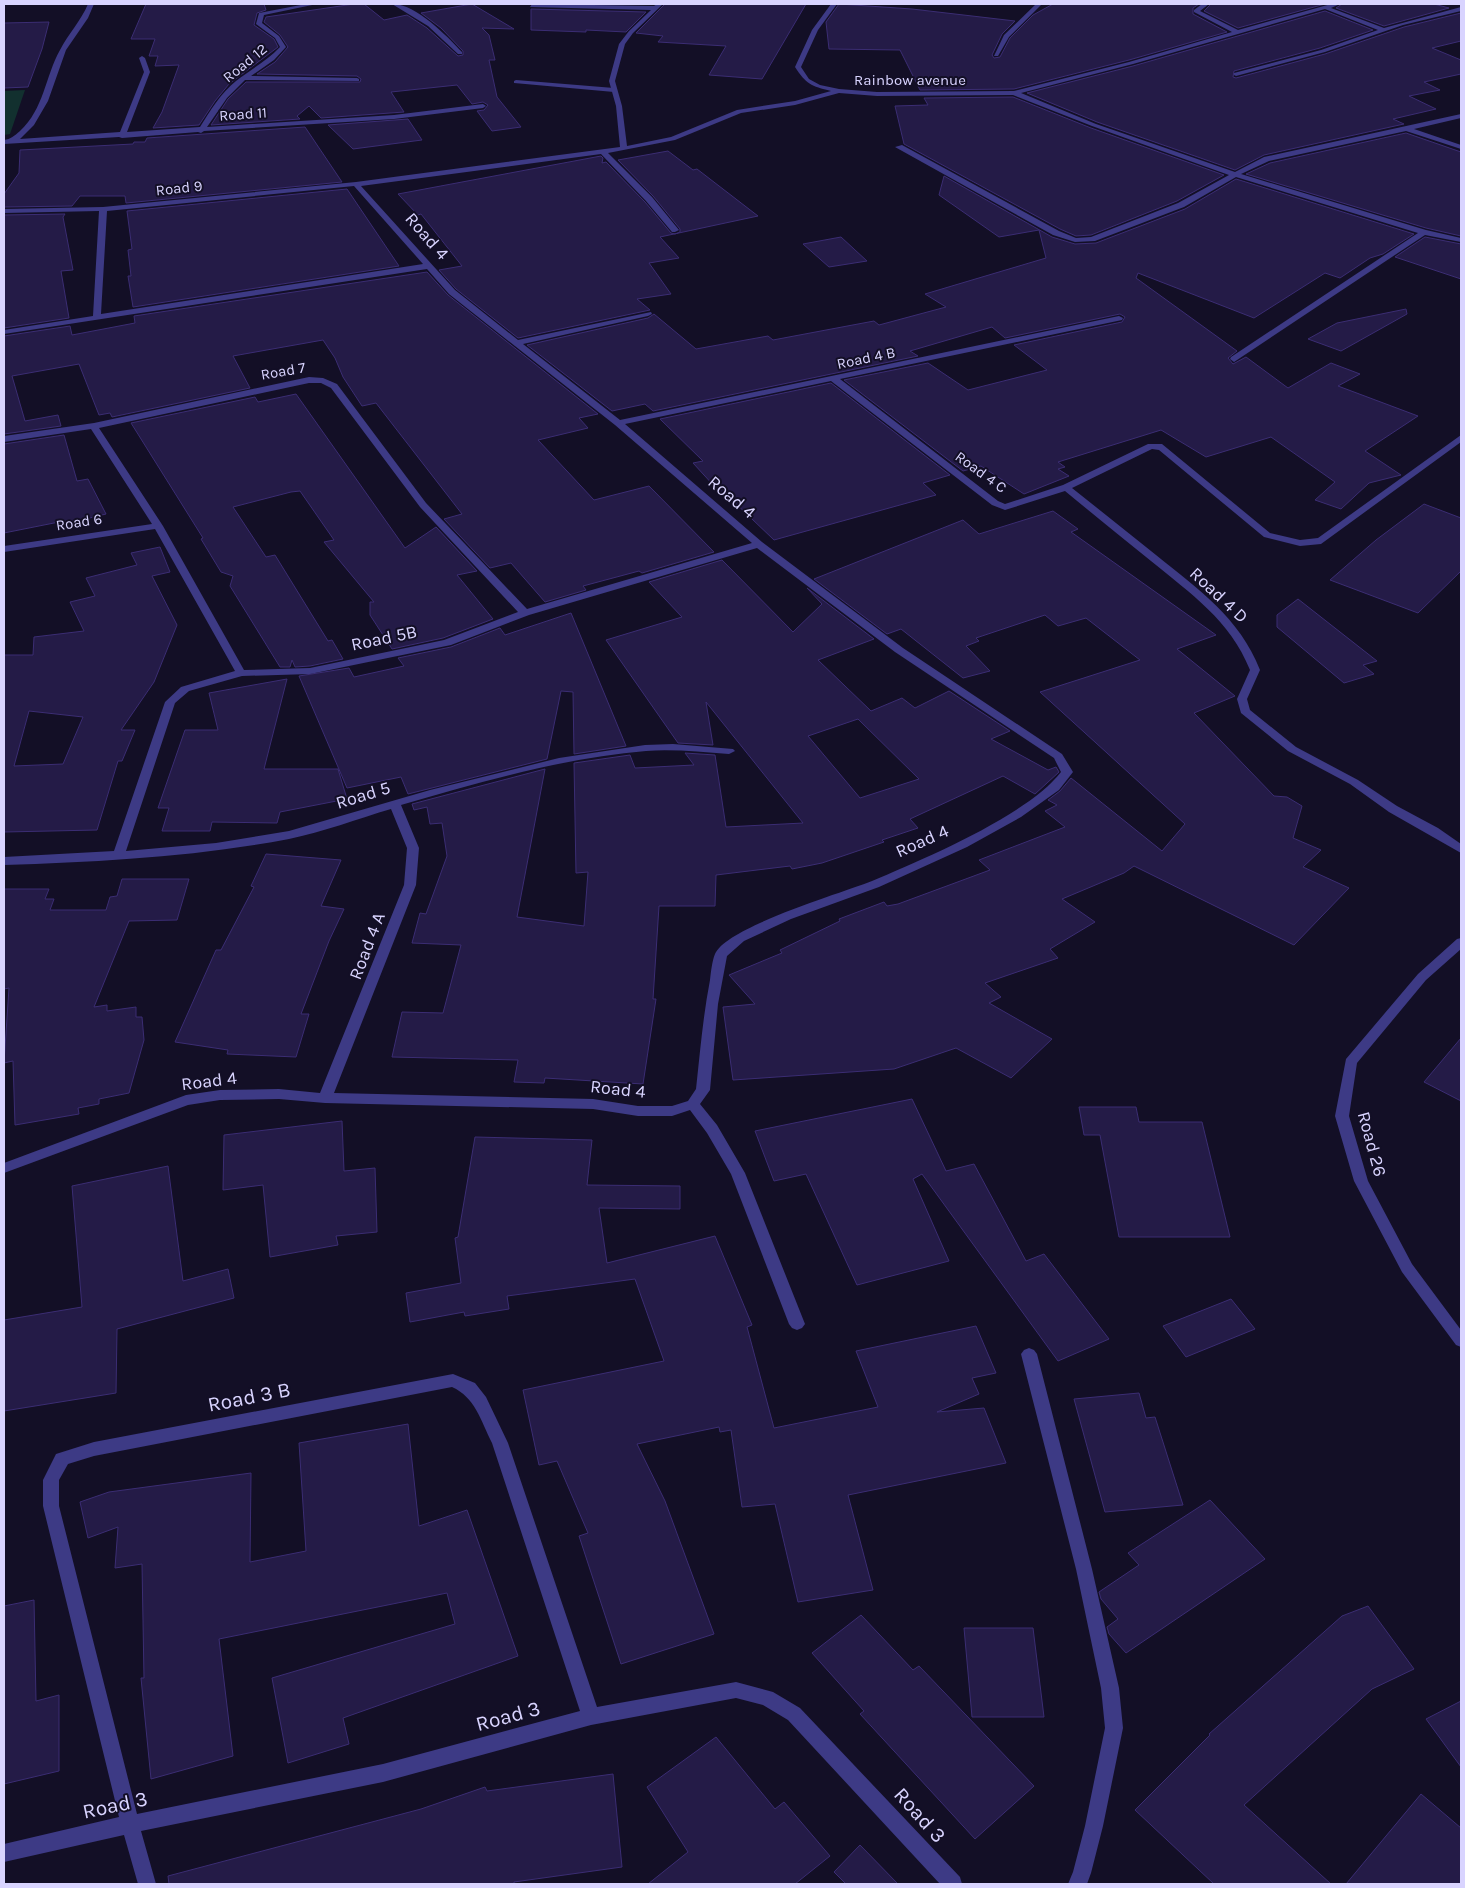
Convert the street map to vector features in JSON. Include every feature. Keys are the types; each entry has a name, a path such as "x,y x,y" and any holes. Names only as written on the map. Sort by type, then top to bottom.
{"street":[{"path":"8,142 32,124 45,100 63,50 85,18 91,4"},
{"name":"Road 12","path":"201,131 217,105 244,78 277,54 283,47 277,37 259,24 261,14 314,4"},
{"path":"395,4 414,12 438,31 460,53"},
{"name":"Rainbow avenue","path":"834,4 815,30 798,68 807,80 818,86 839,91 877,94 1014,92"},
{"path":"996,55 1006,36 1039,4"},
{"path":"1206,4 1196,11 1237,32"},
{"path":"1014,92 1131,63 1337,4"},
{"path":"532,6 658,6"},
{"path":"624,149 620,106 612,80 622,44 631,32 658,6"},
{"path":"1324,7 1385,30"},
{"path":"1236,74 1323,51 1385,30 1461,8"},
{"path":"122,136 147,72 142,58"},
{"path":"244,78 357,80"},
{"path":"516,82 614,90"},
{"name":"Road 9","path":"4,211 104,209 356,184 624,149 673,139 739,111 794,104 839,91"},
{"path":"1014,92 1094,125 1237,175 1424,232 1461,240"},
{"name":"Road 11","path":"8,142 394,117 483,106"},
{"path":"900,146 1056,233 1075,240 1092,239 1181,205 1252,165 1267,159 1461,116"},
{"path":"1407,128 1461,147"},
{"path":"603,152 649,199 675,230"},
{"name":"Road 4","path":"4,1168 186,1100 220,1095 279,1094 325,1098 593,1104 638,1112 672,1111 694,1104 703,1090 712,1004 721,954 740,938 786,916 875,884 963,844 1017,814 1055,788 1067,772 1058,756 898,650 759,544 618,423 452,292 385,214 356,184"},
{"path":"98,317 104,209"},
{"path":"1234,359 1424,232"},
{"path":"4,332 428,266"},
{"path":"516,342 648,314"},
{"name":"Road 4 B","path":"618,423 1119,318"},
{"name":"Road 4 C","path":"834,379 995,503 1004,507 1066,487 1156,445 1162,447 1268,535 1300,543 1321,541 1461,438"},
{"name":"Road 7","path":"4,439 94,426 309,380 324,381 334,386 423,505 525,613"},
{"path":"94,426 158,526 241,673"},
{"name":"Road 4 D","path":"1066,487 1211,606 1238,634 1250,652 1255,670 1242,699 1245,711 1292,749 1354,782 1393,810 1434,831 1461,849"},
{"name":"Road 6","path":"4,549 158,526"},
{"name":"Road 5B","path":"119,855 170,702 185,690 241,673 310,671 447,643 525,613 759,544"},
{"name":"Road 5","path":"4,862 216,848 290,835 434,792 559,761 645,748 673,747 729,751"},
{"name":"Road 4 A","path":"325,1098 410,885 413,848 395,804"},
{"name":"Road 26","path":"1461,942 1422,977 1351,1062 1342,1116 1361,1181 1374,1207 1407,1268 1461,1341"},
{"path":"694,1104 712,1129 738,1173 797,1324"},
{"path":"1029,1354 1084,1569 1110,1688 1114,1728 1094,1826 1082,1873 1077,1884"},
{"name":"Road 3 B","path":"147,1884 130,1824 51,1506 51,1480 62,1458 94,1449 453,1380 470,1388 480,1402 500,1443 591,1717"},
{"name":"Road 3","path":"4,1853 130,1824 383,1773 591,1717 736,1690 767,1698 794,1714 953,1884"}],"green space":[{"path":"25,90 10,134 4,135 4,91"}],"building":[{"path":"146,4 264,4 266,10 257,13 254,25 274,39 278,47 229,84 199,125 153,128 162,112 179,65 155,66 158,56 149,56 155,39 131,39"},
{"path":"364,4 384,20 407,15 427,28 458,56 463,55 463,51 441,28 421,13 472,4 514,29 482,28 489,35 495,60 489,60 497,97 521,127 492,131 477,111 484,110 488,105 483,102 472,104 457,85 391,92 404,112 321,118 309,106 297,116 300,119 211,125 228,99 246,82 360,82 361,79 357,76 257,74 275,62 288,47 280,35 264,22 266,17"},
{"path":"665,4 806,4 762,79 709,75 726,46 658,42 663,36 636,33"},
{"path":"839,4 912,9 1015,21 1002,34 992,55 994,58 1000,57 1010,38 1033,15 1053,4 1199,4 1193,8 1193,14 1227,32 1129,60 1014,89 920,90 900,50 829,49 826,22"},
{"path":"1211,4 1325,4 1238,28 1204,11"},
{"path":"1342,4 1434,4 1449,8 1384,26 1336,8"},
{"path":"531,9 646,12 626,32 586,30 586,32 531,30"},
{"path":"1325,11 1373,30 1320,48 1234,71 1233,77 1236,78 1325,54 1404,27 1461,13 1461,41 1432,48 1461,60 1461,74 1424,82 1440,90 1409,96 1436,109 1393,119 1404,124 1264,155 1235,170 1097,122 1027,93 1133,66"},
{"path":"49,22 42,49 28,87 4,88 4,23"},
{"path":"1013,97 1091,128 1224,175 1177,201 1091,235 1076,236 904,144 895,106 928,105 924,98"},
{"path":"408,119 422,140 353,149 328,125"},
{"path":"305,127 342,182 126,203 125,196 80,196 72,206 4,207 4,194 19,173 20,150 133,144 134,142 145,142 147,138"},
{"path":"1406,133 1461,152 1461,236 1426,228 1246,174 1270,163"},
{"path":"668,151 693,170 697,169 758,216 676,234 680,232 680,229 653,196 618,160"},
{"path":"601,156 603,158 602,163 606,162 645,202 671,233 675,234 660,237 679,258 649,263 671,294 637,299 650,310 518,338 456,289 439,270 462,266 421,214 418,215 398,194"},
{"path":"944,176 1052,237 1075,244 1096,243 1185,209 1236,179 1414,234 1383,254 1370,258 1340,278 1325,273 1254,318 1138,273 1136,278 1237,351 1228,358 1233,364 1246,357 1288,388 1331,363 1360,374 1338,386 1418,416 1365,451 1401,475 1369,483 1341,509 1315,500 1335,482 1271,437 1206,457 1161,430 1058,462 1065,467 1058,469 1069,476 1024,494 981,466 963,471 844,380 928,363 968,390 1047,370 1014,345 1122,322 1125,317 1120,314 1005,338 992,327 910,351 918,356 653,411 645,404 612,411 527,345 648,318 654,314 696,349 768,336 773,340 874,321 879,325 946,307 925,294 1046,258 1039,230 999,237 939,195"},
{"path":"347,189 399,266 133,307 128,276 131,276 128,250 132,249 127,211"},
{"path":"65,214 63,217 73,270 61,271 69,318 4,328 4,215"},
{"path":"841,237 867,261 829,267 803,244"},
{"path":"1425,237 1461,244 1461,279 1395,257"},
{"path":"427,272 448,295 598,414 579,418 588,428 538,440 594,500 649,486 714,552 642,573 639,571 583,586 586,590 545,602 511,563 490,568 444,519 462,514 376,403 362,406 343,377 335,358 323,340 233,356 250,388 112,417 110,413 99,415 79,364 12,376 25,421 58,415 61,426 4,434 4,336 70,326 72,335 135,323 134,316"},
{"path":"1406,309 1407,314 1341,351 1308,339 1337,323"},
{"path":"831,383 950,475 923,483 936,495 774,540 730,498 726,499 693,463 703,461 660,419"},
{"path":"296,394 405,548 436,527 477,571 457,575 493,619 443,638 392,649 370,615 370,602 374,602 324,542 334,540 300,491 291,492 233,507 266,557 275,555 328,641 332,640 343,659 295,667 292,660 290,667 280,667 230,586 233,576 221,572 201,539 203,538 131,423 255,397 258,402"},
{"path":"64,435 77,481 88,479 106,514 61,525 59,522 4,533 4,444"},
{"path":"1424,504 1461,518 1461,571 1418,613 1330,580 1376,540"},
{"path":"1053,511 1078,529 1071,532 1216,635 1177,649 1235,696 1194,713 1274,796 1287,797 1302,806 1293,838 1321,850 1303,867 1349,888 1294,945 1134,866 1124,873 1062,899 1095,922 1050,949 1058,958 985,983 1001,997 989,1003 1052,1039 1011,1078 956,1048 894,1069 733,1080 723,1007 755,1004 729,975 782,953 780,950 840,921 839,919 884,902 887,906 898,904 990,870 979,860 1065,827 1045,811 1057,805 1048,800 1060,791 1071,778 1162,851 1185,824 1040,692 1140,660 1086,618 1058,626 1045,615 976,638 979,641 966,646 990,671 963,678 901,629 887,634 814,579 963,520 979,534"},
{"path":"160,547 170,572 152,576 177,625 154,682 121,730 135,730 122,761 118,761 97,830 4,832 4,655 33,655 34,637 84,631 70,602 95,596 86,578 137,565 131,553","holes":["29,711 83,717 63,764 14,766"]},
{"path":"722,560 793,632 822,604 807,588 874,639 818,660 871,711 902,698 915,708 949,691 1010,731 991,739 1048,770 1056,767 1059,772 1035,794 1003,776 910,819 918,828 882,840 884,842 822,863 792,869 790,866 716,875 715,906 659,906 653,999 656,999 643,1084 545,1078 544,1083 514,1082 518,1060 392,1057 402,1012 443,1013 461,945 412,943 420,913 426,914 447,856 442,823 430,824 427,807 414,810 412,804 545,769 517,917 584,926 588,872 576,873 574,763 630,755 635,768 694,765 685,753 715,755 726,827 803,823 706,702 713,745 678,743 606,640 682,617 649,582","holes":["858,719 919,779 860,798 808,736"]},
{"path":"1298,599 1377,661 1363,665 1374,674 1344,683 1277,627 1277,615"},
{"path":"571,613 626,746 574,754 573,692 561,691 547,759 408,794 401,777 347,788 299,676 349,668 354,677 404,666 398,658 451,647 500,628 505,635"},
{"path":"287,679 264,769 338,769 347,799 280,812 277,823 212,822 210,831 162,831 169,808 158,808 185,730 218,730 209,693"},
{"path":"266,854 341,860 321,906 344,909 329,941 301,1014 309,1014 296,1057 227,1054 228,1050 175,1042 216,950 221,950 254,887 251,886"},
{"path":"122,879 189,879 177,920 129,921 94,1007 107,1005 107,1011 136,1007 136,1017 142,1017 144,1040 129,1093 99,1099 99,1104 78,1108 79,1114 15,1125 13,1061 4,1063 9,988 4,989 4,889 49,889 45,899 54,899 50,910 106,910 110,897 117,896"},
{"path":"1461,1038 1461,1101 1424,1082"},
{"path":"912,1099 946,1171 974,1164 1026,1261 1044,1254 1109,1339 1058,1361 922,1174 913,1179 949,1261 857,1285 806,1174 774,1181 755,1131"},
{"path":"1079,1107 1136,1107 1139,1122 1202,1122 1230,1237 1119,1237 1100,1135 1084,1135"},
{"path":"342,1121 344,1171 375,1168 377,1232 336,1236 338,1245 270,1257 263,1185 223,1190 224,1135"},
{"path":"475,1137 592,1140 587,1185 680,1186 680,1209 599,1208 607,1263 715,1236 752,1325 747,1327 774,1428 878,1407 856,1351 976,1326 996,1373 972,1378 979,1394 937,1412 984,1408 1006,1463 848,1495 873,1590 798,1602 775,1504 742,1507 731,1430 720,1432 719,1427 637,1444 665,1501 714,1634 621,1664 579,1536 588,1533 557,1461 539,1465 523,1390 664,1361 635,1279 507,1296 509,1309 465,1316 464,1312 410,1322 406,1293 461,1283 455,1238 458,1237"},
{"path":"168,1166 183,1281 228,1269 234,1298 117,1329 116,1393 4,1411 4,1320 82,1307 72,1186"},
{"path":"1231,1299 1255,1329 1186,1357 1163,1326"},
{"path":"1139,1393 1146,1418 1155,1417 1183,1505 1105,1512 1074,1399"},
{"path":"408,1424 419,1526 467,1510 518,1656 343,1718 349,1744 288,1763 272,1678 455,1624 447,1593 219,1639 233,1756 151,1779 141,1678 144,1678 142,1564 115,1568 118,1527 88,1538 80,1502 109,1492 251,1473 250,1562 306,1551 299,1443"},
{"path":"1210,1500 1265,1559 1126,1653 1109,1634 1107,1627 1118,1619 1101,1599 1099,1592 1139,1565 1128,1553"},
{"path":"34,1600 36,1701 59,1695 59,1771 4,1784 4,1606"},
{"path":"1368,1606 1414,1669 1372,1689 1244,1805 1331,1884 1214,1884 1135,1810 1209,1734 1342,1616"},
{"path":"861,1615 913,1670 919,1666 1034,1786 975,1839 860,1714 864,1711 812,1653"},
{"path":"964,1628 1033,1628 1044,1717 972,1717"},
{"path":"1461,1701 1461,1767 1426,1719"},
{"path":"716,1737 775,1809 784,1802 830,1856 795,1884 648,1884 688,1852 647,1787"},
{"path":"613,1774 622,1867 514,1882 514,1884 169,1884 168,1876 421,1809 485,1787 487,1791"},
{"path":"1421,1794 1461,1828 1461,1884 1346,1884"},
{"path":"860,1845 898,1884 846,1884 834,1872"}]}
